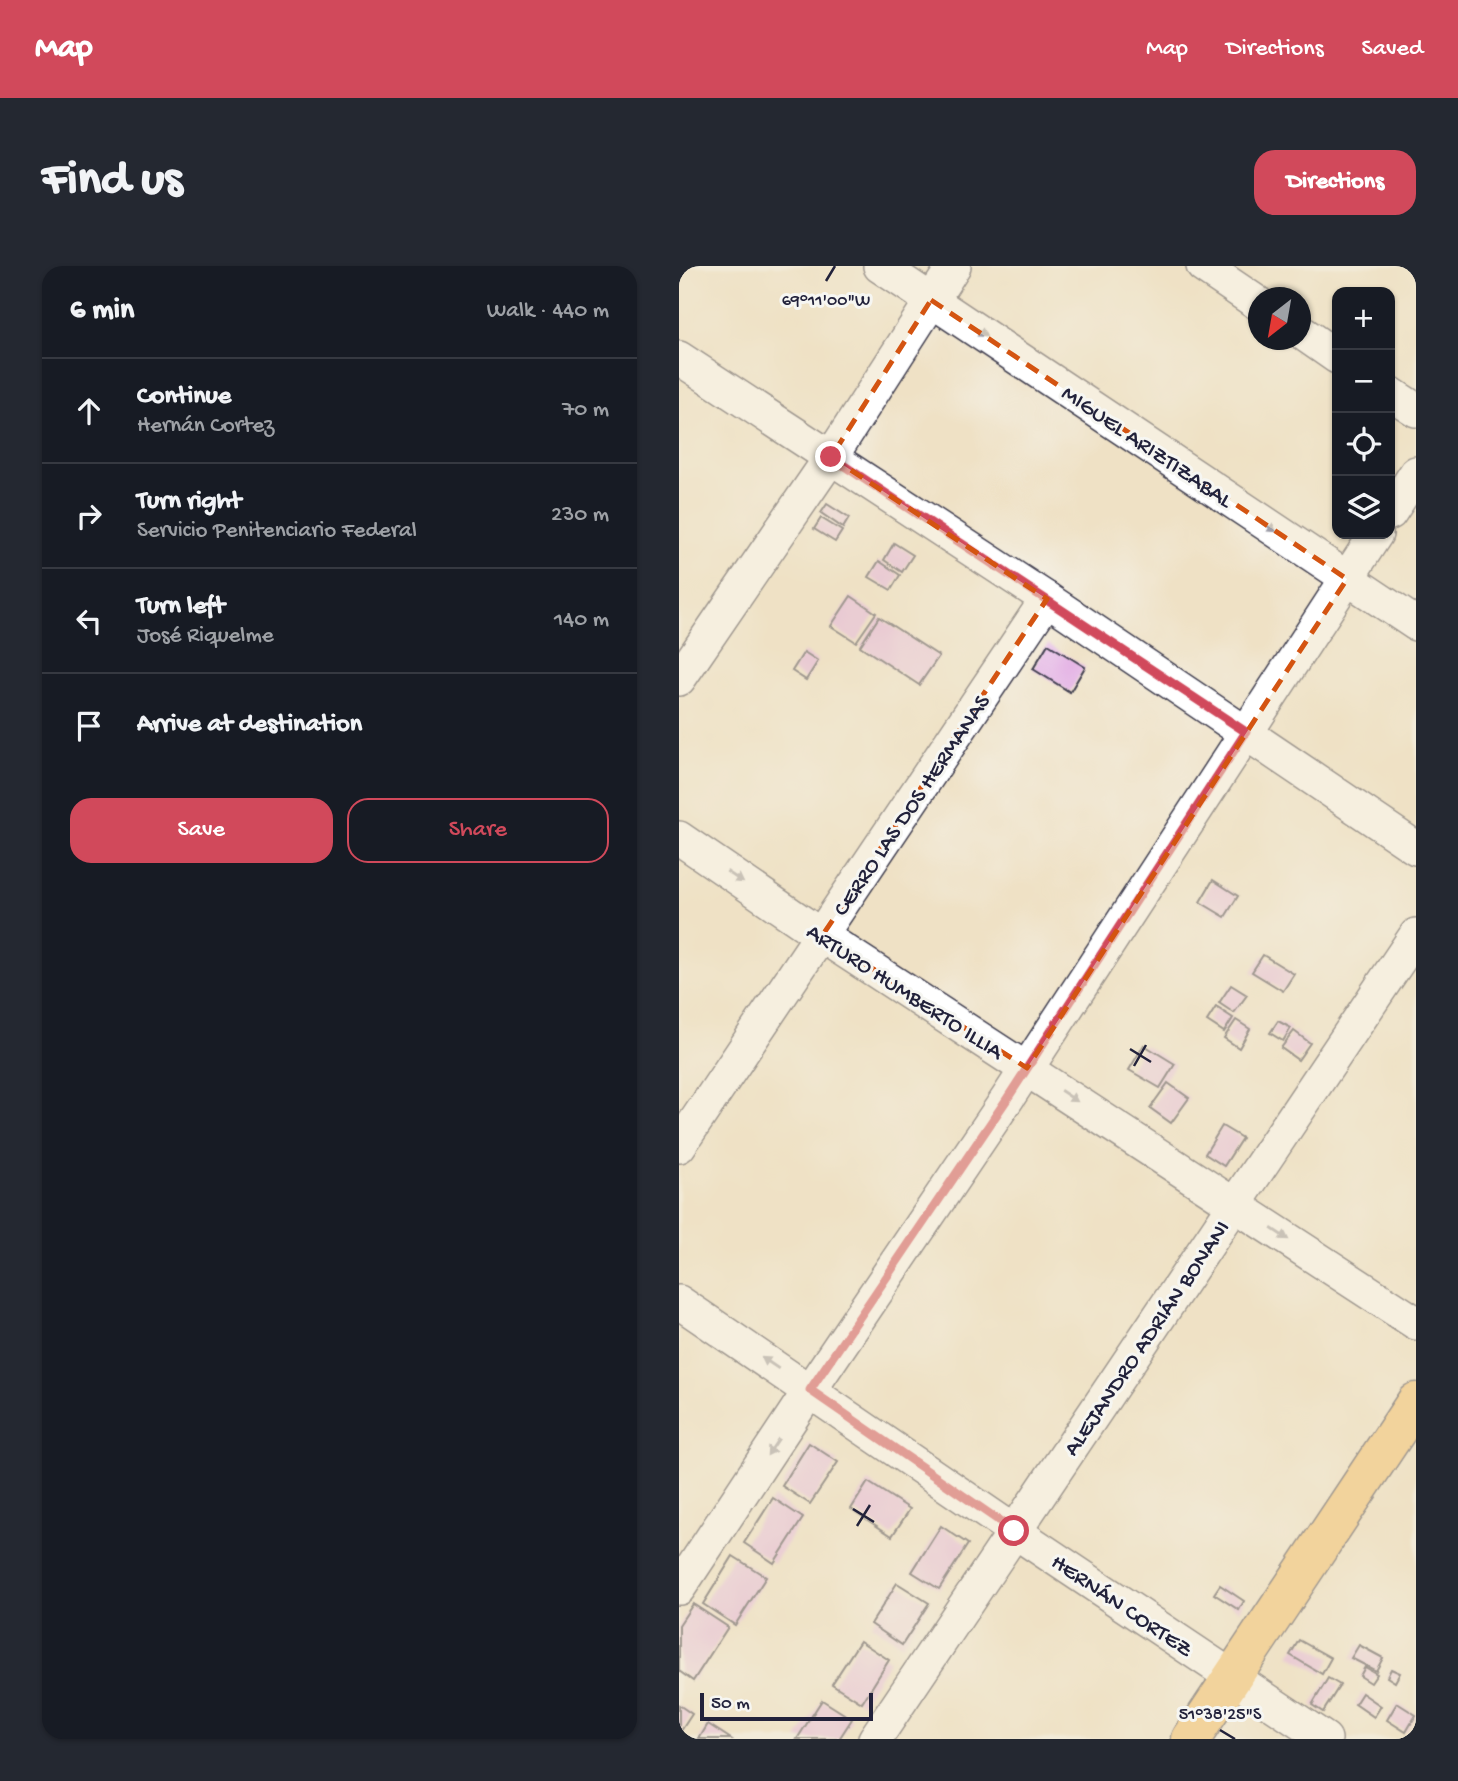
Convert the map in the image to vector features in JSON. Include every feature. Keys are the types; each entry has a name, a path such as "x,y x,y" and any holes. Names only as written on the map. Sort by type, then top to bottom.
{"main road":[{"path":"1191,1739 1416,1402"}],"street":[{"name":"MIGUEL ARIZTIZABAL","path":"880,266 1416,624"},
{"path":"679,679 831,457 954,266"},
{"path":"1203,266 1248,297"},
{"path":"1311,339 1332,354"},
{"path":"679,358 1047,599 1416,848"},
{"path":"1395,396 1416,410"},
{"path":"1395,505 1416,473"},
{"path":"679,1588 1027,1069 1373,539"},
{"name":"CERRO LAS DOS HERMANAS","path":"679,1146 1047,599"},
{"name":"ARTURO HUMBERTO ILLIA","path":"679,838 822,936 1416,1323"},
{"name":"ALEJANDRO ADRIÁN BONANI","path":"875,1739 1416,935"},
{"name":"HERNÁN CORTEZ","path":"679,1302 1325,1739"}],"highlighted area":[{"path":"931,300 1347,579 1027,1068 822,936 1047,599 831,457"}],"building":[{"path":"827,504 849,518 843,528 821,513"},
{"path":"821,518 842,531 835,542 814,529"},
{"path":"894,543 913,555 902,572 884,560"},
{"path":"879,561 900,575 891,590 869,577"},
{"path":"851,596 876,613 856,642 831,626"},
{"path":"879,617 939,656 919,685 860,646"},
{"path":"1048,644 1085,667 1070,692 1033,669"},
{"path":"804,652 818,661 806,680 792,671"},
{"path":"1213,880 1238,896 1225,917 1200,902"},
{"path":"1263,955 1294,974 1283,991 1252,972"},
{"path":"1231,985 1247,995 1234,1013 1219,1003"},
{"path":"1216,1007 1233,1018 1224,1032 1207,1021"},
{"path":"1236,1020 1250,1029 1239,1048 1224,1038"},
{"path":"1278,1021 1291,1028 1283,1041 1270,1033"},
{"path":"1294,1031 1310,1043 1298,1060 1281,1048"},
{"path":"1144,1045 1175,1064 1160,1088 1129,1070"},
{"path":"1168,1083 1189,1098 1171,1123 1150,1108"},
{"path":"1222,1126 1242,1138 1224,1166 1205,1154"},
{"path":"809,1443 838,1462 810,1504 782,1486"},
{"path":"868,1482 910,1509 892,1536 851,1509"},
{"path":"773,1498 803,1518 774,1563 744,1543"},
{"path":"941,1526 968,1544 939,1589 912,1572"},
{"path":"733,1556 766,1577 735,1625 703,1604"},
{"path":"897,1583 929,1603 902,1645 871,1624"},
{"path":"1220,1585 1244,1601 1239,1610 1214,1594"},
{"path":"693,1604 728,1627 693,1681 679,1671 679,1625"},
{"path":"1299,1640 1331,1658 1322,1674 1290,1655"},
{"path":"860,1641 889,1660 862,1703 832,1684"},
{"path":"1359,1645 1383,1658 1376,1671 1351,1658"},
{"path":"1365,1667 1377,1674 1371,1683 1360,1676"},
{"path":"1391,1669 1400,1673 1395,1682 1387,1677"},
{"path":"1328,1678 1340,1685 1323,1712 1312,1705"},
{"path":"1362,1693 1381,1706 1374,1717 1355,1704"},
{"path":"822,1700 852,1719 839,1739 797,1739"},
{"path":"1397,1703 1416,1715 1406,1732 1387,1720"},
{"path":"679,1705 692,1714 679,1734"},
{"path":"708,1724 731,1739 699,1739"}],"route":[{"path":"831,457 1246,732 1007,1099 810,1390 1014,1531"}]}
